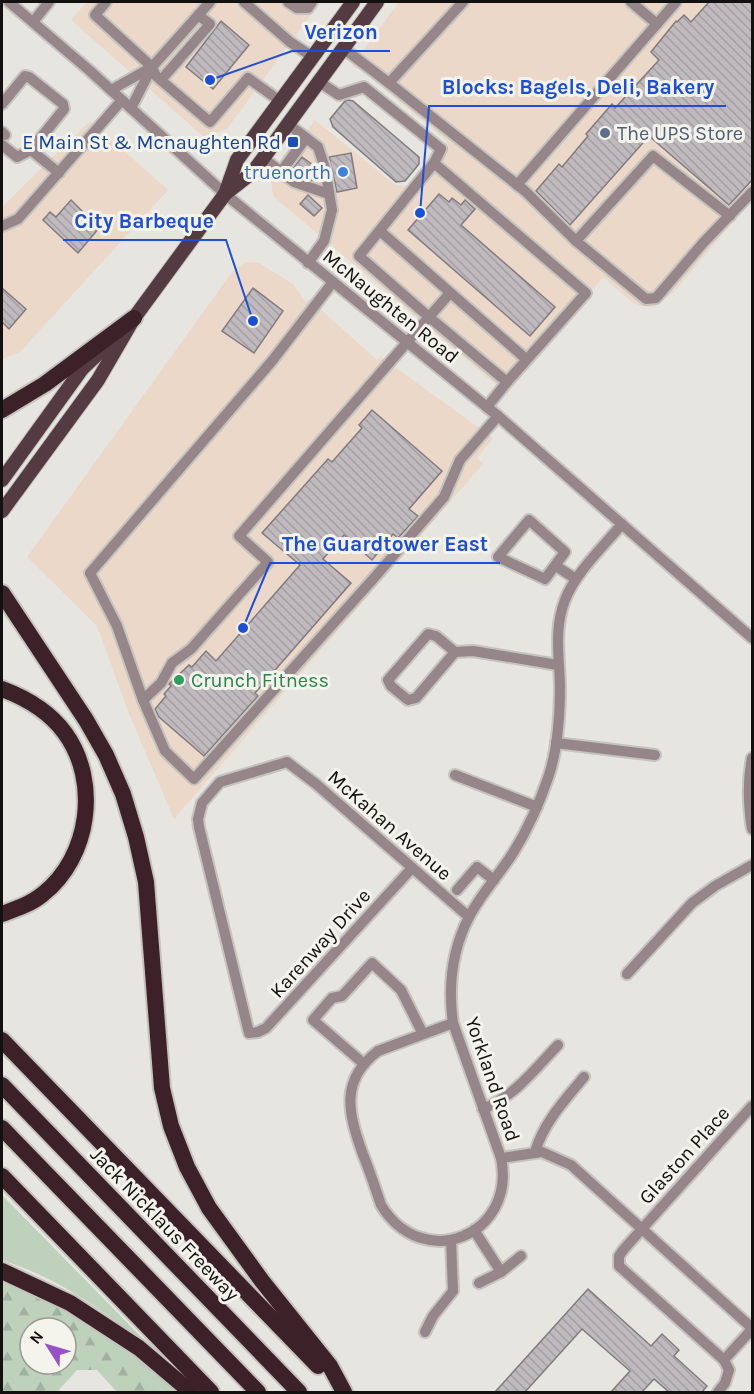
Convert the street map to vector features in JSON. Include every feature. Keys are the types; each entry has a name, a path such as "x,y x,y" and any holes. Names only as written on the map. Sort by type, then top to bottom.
{"highway":[{"path":"2,411 45,384 134,318"},
{"path":"2,593 86,720 106,755 123,794 146,882 162,1088 171,1125 187,1167 209,1208 262,1281 330,1366 344,1392"},
{"path":"2,688 36,706 54,720 64,732 72,744 83,772 87,802 86,816 79,839 71,860 60,876 52,886 32,902 2,914"},
{"path":"2,1040 344,1392"},
{"name":"Jack Nicklaus Freeway","path":"2,1085 299,1392"},
{"path":"2,1128 258,1392"},
{"path":"2,1176 211,1392"},
{"path":"2,1271 70,1303 139,1348 191,1392"}],"main road":[{"path":"225,194 237,160 353,2"},
{"path":"2,511 98,380 134,318 225,194 253,172 377,2"},
{"path":"2,480 82,369 134,318"}],"street":[{"path":"2,6 8,2"},
{"name":"McNaughten Road","path":"8,2 111,90 225,194 488,407 753,638"},
{"path":"33,22 49,2"},
{"path":"106,2 95,15 152,68 156,76 210,122 248,78 280,101"},
{"path":"131,108 152,68 208,2"},
{"path":"244,2 290,42 313,57"},
{"path":"288,2 297,8 308,8 312,2"},
{"path":"389,83 463,2"},
{"path":"631,2 657,24"},
{"path":"517,185 676,2"},
{"path":"161,80 210,24 198,15"},
{"path":"343,48 517,185 576,241 646,299 656,298 703,243 753,192"},
{"path":"111,90 152,68"},
{"path":"2,104 21,79 29,76 63,104 64,109 32,150 17,158 3,137"},
{"path":"319,82 339,94 364,87 441,149 434,163 359,256 507,382"},
{"path":"2,226 18,219 122,100"},
{"path":"288,124 318,147 325,168 332,210 324,242 308,263"},
{"path":"281,172 306,138"},
{"path":"32,150 59,173"},
{"path":"576,241 653,156 729,216"},
{"path":"263,158 294,182 329,194"},
{"path":"434,163 586,293 526,359 488,407"},
{"path":"380,231 526,359"},
{"path":"333,282 272,361 90,573 117,626 143,700 165,751 194,780 444,497 460,460 498,416"},
{"path":"143,700 161,683 172,663 191,649 268,562 239,536 450,293"},
{"path":"529,520 565,552 556,566 545,579 498,557 529,520"},
{"name":"Yorkland Road","path":"622,524 576,579 566,597 557,625 559,696 556,742 549,773 537,807 513,853 469,917 457,947 451,980 450,1001 453,1023 501,1158 535,1152 550,1154 571,1165 753,1328"},
{"path":"556,566 576,579"},
{"path":"455,652 412,700 404,699 389,683 391,675 428,634 436,636 455,652 474,651 558,665"},
{"path":"556,742 655,756"},
{"path":"753,758 748,778 748,804 753,829"},
{"name":"McKahan Avenue","path":"249,1033 199,827 199,810 206,797 220,782 287,762 316,784 469,917"},
{"path":"455,775 537,807"},
{"path":"627,974 692,903 715,886 753,865"},
{"path":"457,890 477,867 494,880"},
{"name":"Karenway Drive","path":"249,1033 266,1028 412,868"},
{"path":"364,1064 313,1020 332,998 342,996 372,963 401,990 423,1034"},
{"path":"453,1023 387,1046 370,1057 351,1090 351,1119 381,1204 401,1229 414,1236 431,1240 451,1240 462,1237 488,1218 502,1190 504,1175 501,1158"},
{"path":"483,1109 515,1091 558,1044"},
{"path":"535,1152 540,1137 554,1113 584,1077"},
{"name":"Glaston Place","path":"724,1360 619,1266 619,1256 753,1106"},
{"path":"474,1230 501,1272"},
{"path":"425,1332 433,1316 453,1291 451,1240"},
{"path":"479,1283 501,1272 521,1256"},
{"path":"718,1392 725,1383 729,1370 724,1360 753,1328"}],"shaded area":[{"path":"87,2 320,2 227,129 204,137 71,20"},
{"path":"399,2 752,2 752,199 675,291 655,307 633,303 603,277 507,394 273,196 271,180 315,120 395,185 408,186 447,141 362,71 352,66"},
{"path":"90,121 168,190 20,352 2,359 2,207"},
{"path":"245,262 259,263 293,284 305,301 310,300 377,360 381,357 493,438 477,458 483,464 174,819 130,716 97,626 27,557 232,272"}],"green space":[{"path":"2,1195 149,1347 80,1296 23,1267 2,1260"},
{"path":"2,1273 75,1306 182,1392 164,1392 108,1338 78,1318 78,1316 56,1304 2,1282"},
{"path":"2,1282 57,1305 77,1316 18,1316 18,1376 72,1376 57,1392 2,1392"},
{"path":"78,1317 108,1337 164,1392 117,1392 97,1370 78,1370"}],"building":[{"path":"709,2 753,2 753,179 729,205 649,136 570,225 536,191 559,164 562,167 612,104 615,108 659,60 651,52 676,21 684,15 691,22"},
{"path":"221,21 249,45 213,89 186,67"},
{"path":"348,100 353,101 419,157 419,164 405,181 396,182 333,127 330,119"},
{"name":"truenorth","path":"351,153 357,188 337,192 329,157"},
{"path":"302,157 317,168 318,174 313,181 291,171"},
{"path":"439,194 449,202 452,198 461,205 465,200 475,209 461,225 555,307 530,336 408,230"},
{"path":"308,195 322,208 314,216 300,204"},
{"path":"71,200 99,228 78,253 43,220 50,212 56,217"},
{"path":"2,288 26,309 9,329 2,322"},
{"path":"253,288 283,311 254,353 222,331"},
{"path":"372,410 442,471 409,509 418,516 398,538 393,534 372,560 344,535 323,559 351,583 255,693 258,696 204,756 159,717 155,709 166,696 164,694 171,686 169,684 189,665 192,667 206,651 216,661 300,565 262,533 328,459 332,462 362,428 359,425"},
{"path":"588,1289 651,1346 662,1334 679,1350 674,1356 707,1386 702,1392 669,1392 654,1379 642,1392 611,1392 630,1371 582,1329 525,1392 495,1392"}],"place":[{"name":"Verizon","path":"210,80"},
{"name":"The UPS Store","path":"605,133"},
{"name":"E Main St & Mcnaughten Rd","path":"293,142"},
{"name":"truenorth","path":"343,172"},
{"name":"Blocks: Bagels, Deli, Bakery","path":"420,213"},
{"name":"City Barbeque","path":"253,321"},
{"name":"The Guardtower East","path":"243,628"},
{"name":"Crunch Fitness","path":"179,680"}]}
